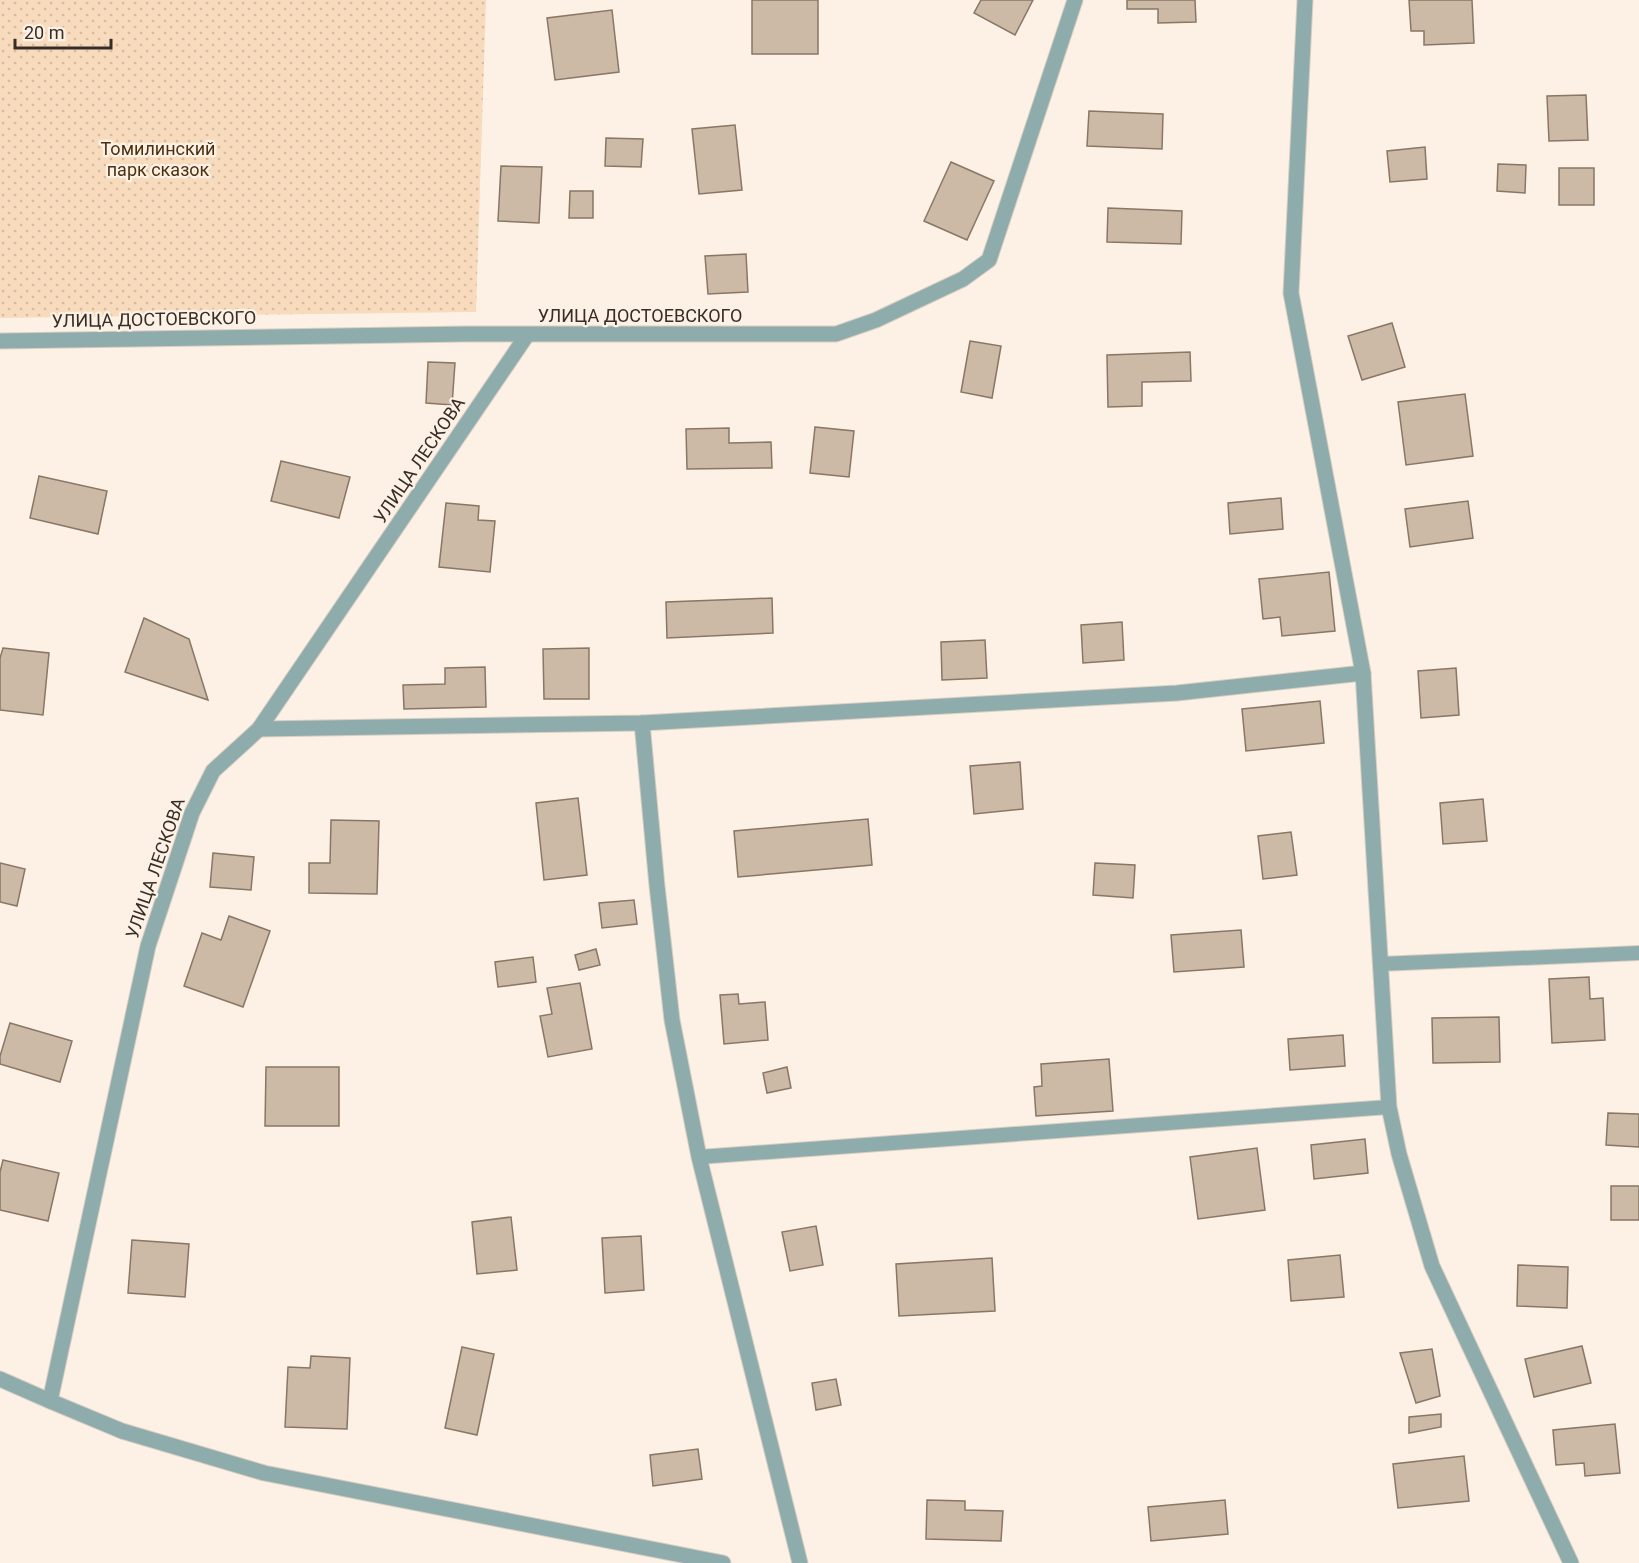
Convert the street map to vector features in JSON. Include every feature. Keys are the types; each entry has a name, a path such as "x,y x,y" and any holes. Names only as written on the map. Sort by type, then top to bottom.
{"street":[{"name":"УЛИЦА ДОСТОЕВСКОГО","path":"0,341 836,334 876,320 963,279 989,260 1076,0"},
{"path":"1305,0 1291,293 1363,673 1389,1107 1399,1154 1432,1266 1571,1563"},
{"name":"УЛИЦА ЛЕСКОВА","path":"50,1401 148,946 192,813 213,771 259,729 527,335"},
{"path":"259,729 642,723 1177,693 1363,673"},
{"path":"642,723 672,1020 699,1156 800,1563"},
{"path":"0,1378 122,1431 264,1473 723,1563"}],"lane":[{"path":"1380,964 1639,953"},
{"path":"699,1156 1389,1107"}],"green space":[{"name":"Томилинский парк сказок","path":"0,0 486,0 476,312 0,318"}],"building":[{"path":"752,0 818,0 818,54 752,54"},
{"path":"981,0 1033,0 1015,35 974,13"},
{"path":"1127,0 1195,0 1196,22 1158,23 1158,9 1127,9"},
{"path":"1409,0 1472,0 1474,43 1424,45 1424,31 1411,31"},
{"path":"612,10 619,72 555,80 547,18"},
{"path":"1586,95 1588,140 1549,141 1547,96"},
{"path":"1089,111 1163,114 1162,149 1087,146"},
{"path":"735,125 742,190 699,194 692,129"},
{"path":"606,138 643,139 641,167 605,166"},
{"path":"1425,147 1427,179 1390,182 1387,151"},
{"path":"951,162 994,181 967,240 924,221"},
{"path":"1498,164 1526,165 1525,193 1497,191"},
{"path":"501,166 542,167 539,223 498,221"},
{"path":"1559,168 1594,168 1594,205 1559,205"},
{"path":"570,191 593,191 593,218 569,218"},
{"path":"1108,208 1182,211 1181,244 1107,242"},
{"path":"746,254 748,292 708,294 705,256"},
{"path":"1392,323 1405,367 1362,380 1348,336"},
{"path":"970,341 1001,346 992,398 961,392"},
{"path":"1190,352 1191,381 1142,382 1142,406 1108,407 1107,355"},
{"path":"428,362 455,363 452,405 426,403"},
{"path":"1465,394 1473,456 1406,465 1398,402"},
{"path":"815,427 854,431 849,477 810,473"},
{"path":"729,428 729,443 771,442 772,468 687,469 686,429"},
{"path":"281,461 350,477 339,518 271,501"},
{"path":"39,476 107,491 98,534 30,518"},
{"path":"1281,498 1283,529 1230,534 1228,503"},
{"path":"1468,501 1473,538 1410,547 1405,509"},
{"path":"446,503 479,506 478,520 495,521 490,572 439,567"},
{"path":"1329,572 1335,631 1282,636 1280,617 1263,619 1259,579"},
{"path":"772,598 773,633 667,638 666,602"},
{"path":"144,618 189,639 208,700 125,672"},
{"path":"1122,622 1124,660 1083,663 1081,625"},
{"path":"985,640 987,678 942,680 941,642"},
{"path":"3,648 49,653 43,715 0,710 0,658"},
{"path":"589,648 589,699 544,699 543,649"},
{"path":"485,667 486,707 404,709 403,685 445,684 445,668"},
{"path":"1456,668 1459,715 1421,718 1418,671"},
{"path":"1320,701 1324,743 1246,751 1242,709"},
{"path":"1020,762 1023,809 974,814 970,766"},
{"path":"578,798 587,875 544,880 536,803"},
{"path":"1483,799 1487,841 1443,844 1440,803"},
{"path":"868,819 872,865 738,877 734,831"},
{"path":"331,820 379,821 377,894 309,893 309,863 330,863"},
{"path":"1291,832 1297,875 1263,879 1258,836"},
{"path":"213,853 254,857 251,890 210,887"},
{"path":"0,863 25,869 17,906 0,902"},
{"path":"1095,863 1135,865 1133,898 1093,895"},
{"path":"634,900 637,924 602,928 599,903"},
{"path":"229,916 270,931 243,1007 184,986 202,933 221,940"},
{"path":"1241,930 1244,967 1174,972 1171,935"},
{"path":"596,949 600,965 579,970 575,955"},
{"path":"533,957 536,982 498,987 495,962"},
{"path":"1589,977 1590,999 1603,998 1605,1040 1552,1043 1549,979"},
{"path":"580,983 592,1049 548,1057 540,1016 552,1014 547,988"},
{"path":"738,994 739,1004 765,1002 768,1040 724,1044 720,995"},
{"path":"1499,1017 1500,1062 1433,1063 1432,1018"},
{"path":"10,1023 72,1041 60,1082 0,1064 0,1056"},
{"path":"1343,1035 1345,1066 1290,1070 1288,1039"},
{"path":"1109,1059 1113,1111 1036,1116 1034,1087 1042,1086 1041,1064"},
{"path":"266,1067 339,1067 339,1126 265,1126"},
{"path":"787,1067 791,1088 767,1093 763,1073"},
{"path":"1608,1113 1639,1114 1639,1147 1606,1145"},
{"path":"1365,1139 1368,1173 1314,1179 1311,1145"},
{"path":"1257,1148 1265,1210 1198,1219 1190,1157"},
{"path":"3,1160 59,1173 48,1221 0,1210 0,1172"},
{"path":"1611,1186 1639,1186 1639,1220 1611,1220"},
{"path":"511,1217 517,1270 477,1274 472,1222"},
{"path":"816,1226 823,1265 790,1271 782,1232"},
{"path":"641,1236 644,1290 605,1293 602,1238"},
{"path":"132,1240 189,1244 185,1297 128,1293"},
{"path":"1340,1255 1344,1297 1291,1301 1288,1260"},
{"path":"992,1258 995,1311 899,1316 896,1264"},
{"path":"1518,1265 1568,1267 1567,1308 1517,1306"},
{"path":"1582,1346 1591,1383 1534,1397 1525,1359"},
{"path":"462,1347 494,1354 477,1435 445,1428"},
{"path":"1432,1349 1440,1396 1416,1403 1400,1353"},
{"path":"311,1356 350,1358 347,1429 285,1427 288,1367 310,1368"},
{"path":"836,1379 841,1405 816,1410 812,1383"},
{"path":"1441,1414 1441,1427 1409,1433 1409,1417"},
{"path":"1615,1424 1620,1473 1585,1476 1584,1463 1556,1465 1553,1430"},
{"path":"698,1449 702,1479 653,1486 650,1455"},
{"path":"1464,1456 1469,1501 1398,1508 1393,1464"},
{"path":"927,1500 965,1501 965,1510 1003,1511 1001,1541 926,1539"},
{"path":"1225,1500 1228,1534 1151,1541 1148,1507"}]}
